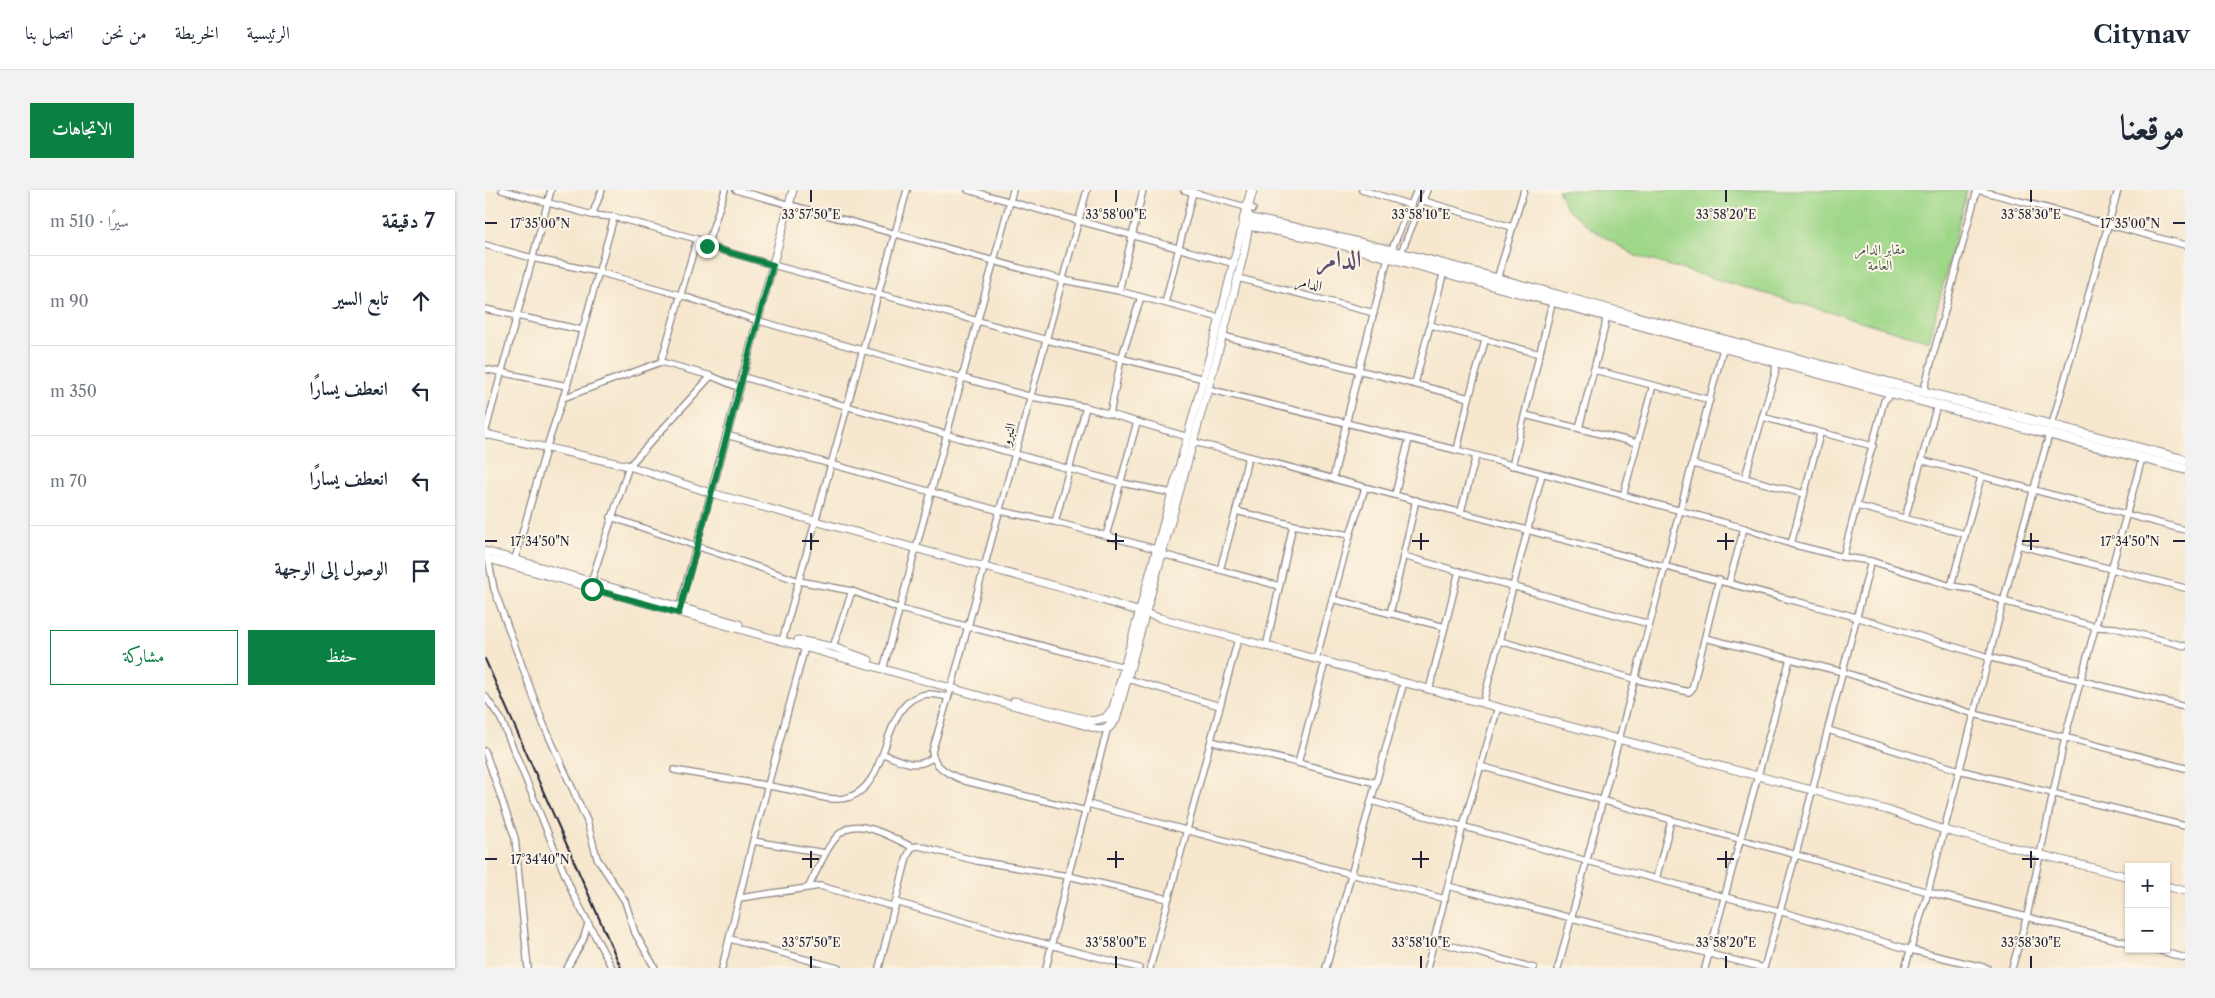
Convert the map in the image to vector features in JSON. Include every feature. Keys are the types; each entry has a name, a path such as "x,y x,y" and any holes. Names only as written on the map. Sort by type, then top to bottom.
{"main road":[{"path":"1248,216 1252,190"},
{"path":"1248,216 1258,190"},
{"path":"1248,216 1319,238 1497,279 1606,316 1724,344 1776,362 1895,389 1923,393 2185,469"},
{"path":"1399,256 1441,271 1553,298 1895,389 1937,406 2185,460"}],"street":[{"path":"504,190 592,215 614,217 697,239 707,246 773,265 1121,360 1204,379"},
{"path":"551,190 485,433 629,466 711,493 1066,589 1142,613 1887,810 1944,830 2039,856 2125,876"},
{"path":"592,215 602,190"},
{"path":"707,246 725,190"},
{"path":"736,190 1063,280 1119,291 1220,318"},
{"path":"679,609 759,321 793,190"},
{"path":"783,638 907,190"},
{"path":"968,190 1235,264"},
{"path":"884,666 1013,190"},
{"name":"النبرو","path":"933,757 932,752 985,568 1087,190"},
{"path":"1119,291 1143,190"},
{"path":"1184,190 1193,192 1248,216"},
{"path":"1362,190 1411,205"},
{"path":"1333,479 1389,254 1417,190"},
{"path":"1399,256 1424,201 1427,190"},
{"path":"1497,279 1524,190"},
{"path":"1923,393 1978,190 2185,245"},
{"path":"1905,968 1944,830 2049,431 2118,190"},
{"path":"1165,304 1193,192"},
{"path":"1424,201 1512,227"},
{"path":"1046,968 1068,876 1124,667 1142,613 1191,439 1204,379 1248,216"},
{"path":"1159,551 1172,493 1208,389 1223,336 1238,278 1248,216"},
{"path":"515,559 547,446 567,386 614,217"},
{"path":"661,362 697,239"},
{"path":"485,245 532,258 598,272 680,295 759,321 1032,397 1087,407 1248,457 1528,528 1856,617 1989,657 2185,707"},
{"path":"1415,383 1443,275 1441,271"},
{"name":"الدامر","path":"1238,278 1374,313"},
{"path":"1110,414 1121,360 1141,297"},
{"path":"1512,466 1541,354 1553,298"},
{"path":"485,309 583,330"},
{"path":"1579,428 1606,316"},
{"path":"1430,325 1485,341 1541,354"},
{"path":"1223,336 1469,398"},
{"path":"1457,450 1485,341"},
{"path":"1558,968 1724,344"},
{"path":"563,398 661,362 711,376 740,388"},
{"path":"1745,477 1775,374 1776,362"},
{"path":"485,369 567,386"},
{"path":"1594,370 1710,400"},
{"path":"591,582 629,466 711,376"},
{"path":"743,377 1069,469 1122,483 1172,493"},
{"path":"1623,496 1653,384"},
{"path":"1208,389 1346,425 1457,450 1680,510 1791,544 1843,558 1871,562 1951,586 1971,588 2003,601 2097,626 2116,628 2185,646"},
{"path":"1843,558 1884,402 1895,389"},
{"path":"1905,518 1937,406"},
{"path":"1055,522 1087,407"},
{"path":"1525,415 1637,444"},
{"path":"1761,417 1820,434 1873,446"},
{"path":"1106,536 1122,483 1137,422"},
{"path":"1791,544 1820,434"},
{"path":"726,435 1000,511 1055,522 1279,586"},
{"path":"1395,495 1409,440"},
{"path":"1461,511 1476,456"},
{"path":"1220,570 1237,510 1248,457"},
{"path":"2012,968 2027,916 2065,737 2142,458"},
{"path":"1921,460 2185,530"},
{"path":"1693,464 1804,494"},
{"path":"1483,703 1542,474"},
{"path":"1951,586 1981,477"},
{"path":"1315,660 1331,599 1365,488"},
{"path":"1389,614 1416,500"},
{"path":"1857,506 1965,534"},
{"path":"1237,510 1293,525 1350,535"},
{"path":"611,517 799,581 852,591 900,609 969,625 1124,667"},
{"path":"1266,646 1293,525"},
{"path":"1729,583 1743,528"},
{"path":"2018,545 2185,588"},
{"path":"486,555 783,638 833,647 884,666 1098,729 1109,728 1116,720 1128,679 1142,613"},
{"path":"486,555 515,559 805,647 1092,721 1105,718 1113,708"},
{"path":"486,555 494,589 543,723 587,821 597,858 625,901 635,933 655,968"},
{"path":"1403,556 1514,585 1649,624"},
{"path":"1448,886 1764,968 1796,854 1871,562"},
{"path":"1429,690 1459,571"},
{"path":"1500,641 1634,679 1689,692 1692,689 1719,580"},
{"path":"833,647 852,591"},
{"path":"1331,599 1445,627"},
{"path":"1705,638 1843,672 1974,714 2185,768"},
{"path":"1150,968 1239,639"},
{"path":"722,968 753,841 805,647"},
{"path":"1705,968 1790,660"},
{"path":"1298,763 1325,662"},
{"path":"1128,679 1220,706"},
{"path":"1326,968 1404,682"},
{"path":"674,770 830,799 846,798 857,794 868,785 883,754 897,716 908,704 917,698 929,694 948,697"},
{"path":"485,696 501,719 573,894 609,966"},
{"path":"1427,968 1463,826 1498,707"},
{"path":"1827,730 1959,770 2185,826"},
{"path":"1211,741 1376,783"},
{"path":"485,751 515,838 528,968"},
{"path":"883,754 909,764 920,765 925,764 933,757 947,773 965,781 1086,811"},
{"path":"1480,766 1601,802 1796,854 1927,892 2125,942"},
{"path":"1371,800 1779,911 1911,950 1987,968"},
{"path":"1088,804 1445,898"},
{"path":"1656,879 1671,821"},
{"path":"809,886 825,853 841,830 849,826 863,826 878,830 912,846 919,846 977,861 1068,876 1168,899"},
{"path":"753,841 825,853"},
{"path":"879,968 907,857 912,846"},
{"path":"740,898 809,886 832,889 1139,968"},
{"path":"2170,887 2185,891"},
{"path":"567,968 583,940 588,924"},
{"path":"730,939 838,968"},
{"path":"1434,941 1534,968"},
{"path":"2167,953 2185,958"}],"green space":[{"name":"مقابر الدامر العامة","path":"1558,190 1967,190 1929,341 1636,256 1590,228 1566,207"}],"railway":[{"path":"485,659 621,968"}],"district":[{"name":"الدامر","path":"1339,259"}],"route":[{"path":"592,589 679,613 773,265 707,246"}]}
